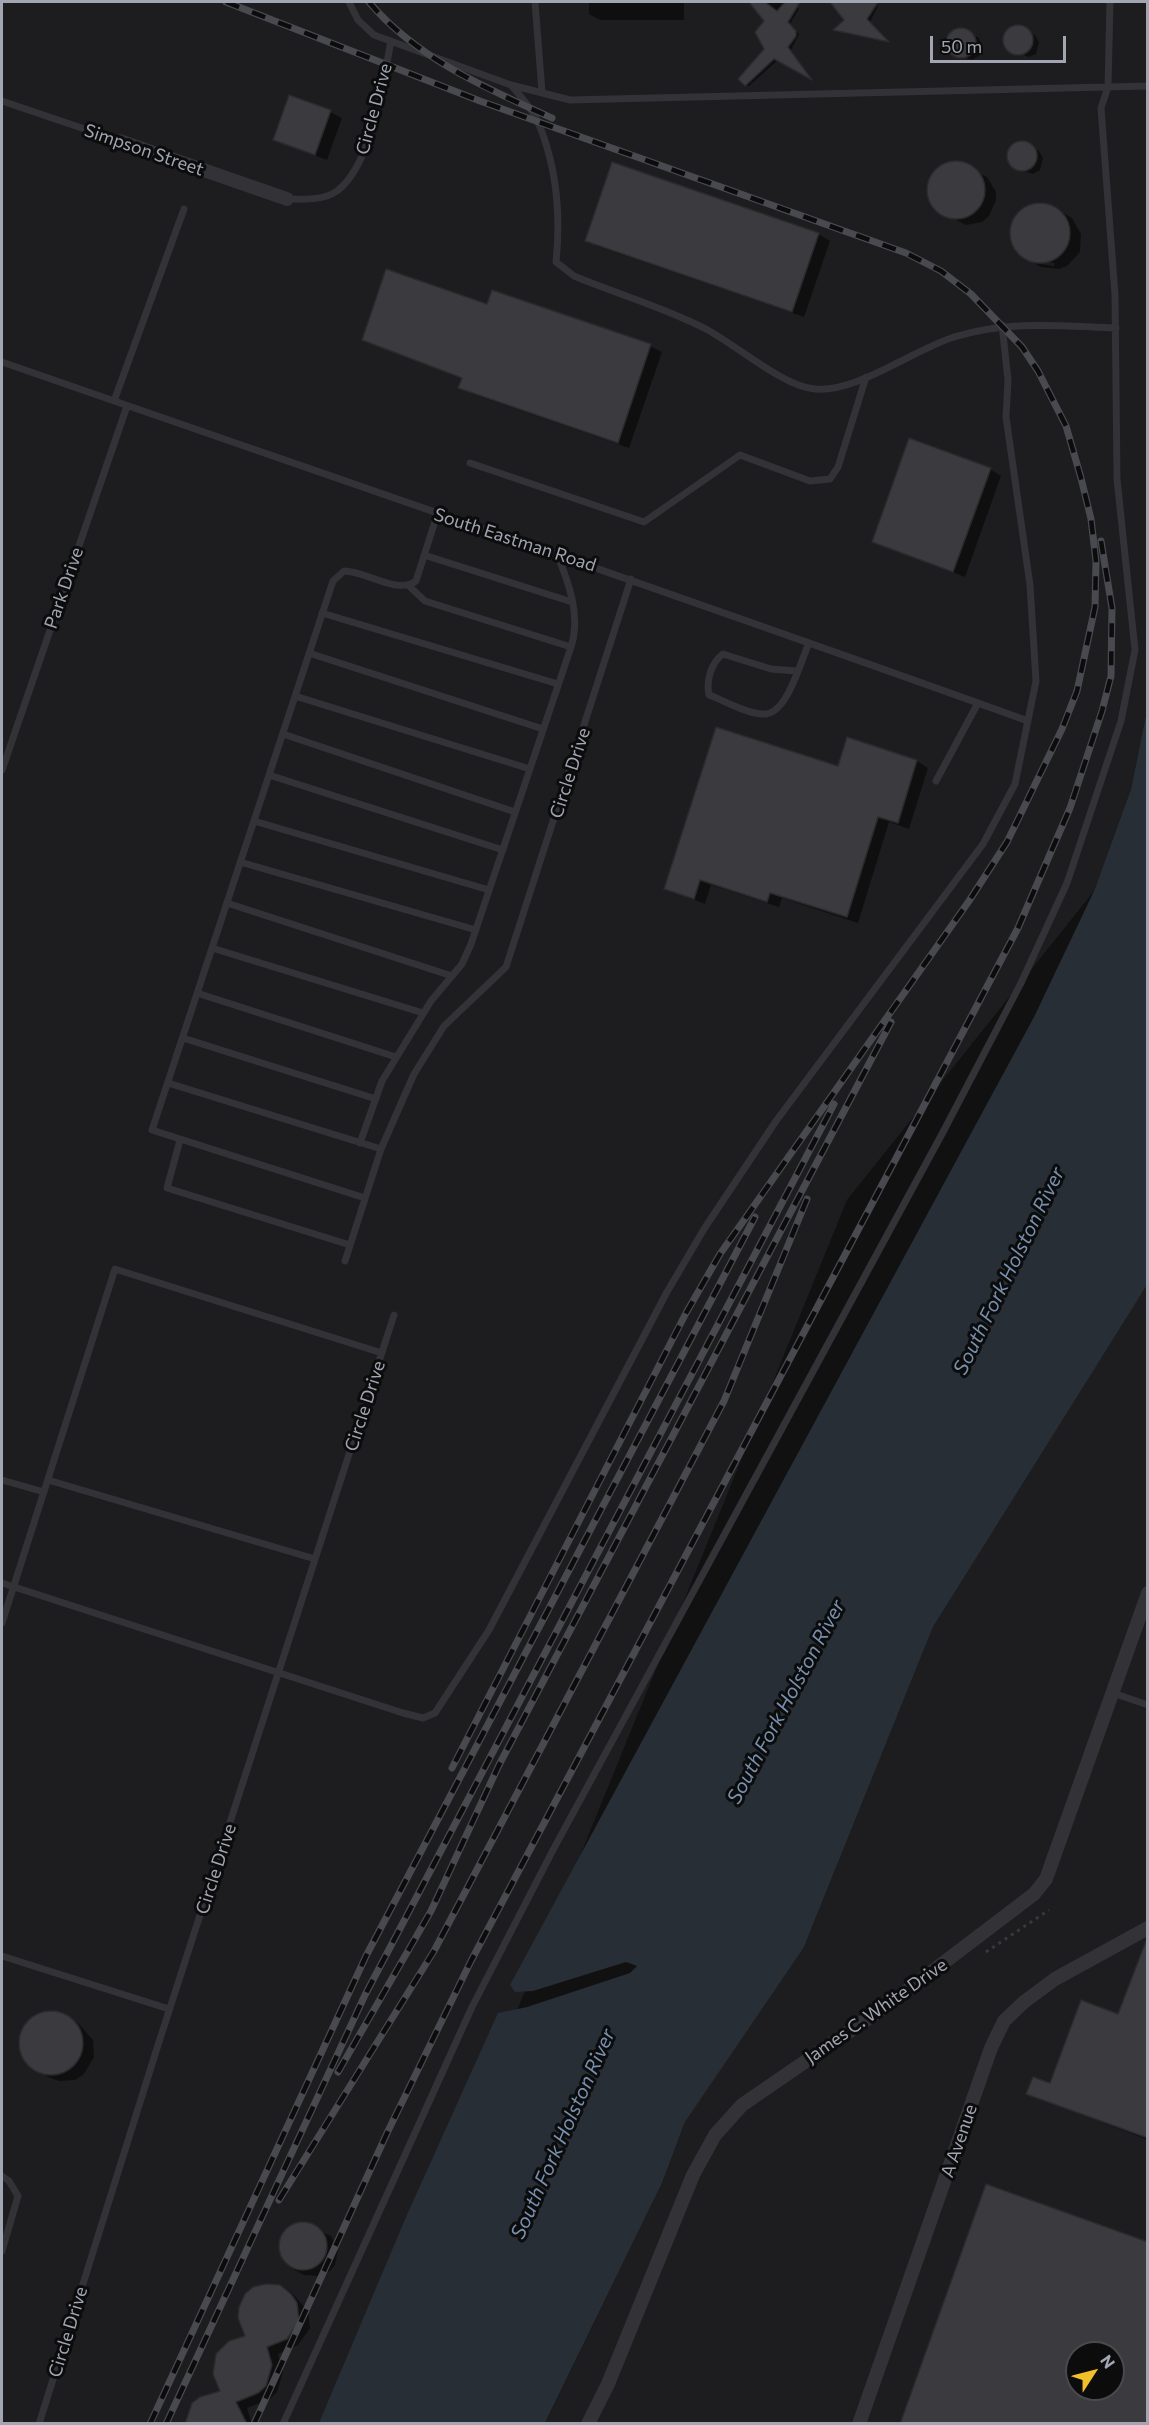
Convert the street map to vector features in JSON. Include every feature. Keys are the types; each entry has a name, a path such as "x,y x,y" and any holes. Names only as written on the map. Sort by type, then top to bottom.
{"street":[{"name":"Simpson Street","path":"120,141 287,199"},
{"name":"James C. White Drive","path":"588,2424 608,2384 693,2175 715,2135 742,2105 892,2002 1035,1894 1053,1864 1148,1593"},
{"name":"A Avenue","path":"859,2424 991,2048 1004,2021 1055,1978 1148,1928"}],"lane":[{"path":"348,2 358,20 374,34 511,85 570,99 1148,86"},
{"path":"536,2 542,92"},
{"path":"283,2424 472,2007 553,1850 942,1134 1021,983 1067,883 1121,721 1136,650 1117,480 1116,328 1101,108 1108,87 1110,2"},
{"name":"Circle Drive","path":"287,199 315,199 336,192 357,170 369,138 391,41"},
{"path":"511,85 538,121 556,176 559,233 556,262 574,276 706,329 798,385 815,390 836,387 866,377 953,337 1002,325 1116,328"},
{"name":"Simpson Street","path":"2,101 120,141"},
{"path":"114,401 184,209"},
{"path":"2,1583 403,1713 423,1718 435,1713 489,1630 667,1292 704,1229 776,1121 983,844 1015,784 1036,681 1030,585 1006,417 1008,380 1002,325"},
{"name":"South Eastman Road","path":"2,362 437,514 631,579 1028,721"},
{"path":"470,463 644,522 740,455 810,481 830,479 838,467 866,377"},
{"name":"Park Drive","path":"2,770 127,406"},
{"path":"365,1198 152,1130 333,581 344,571 354,571 399,586 409,586 416,581 437,514"},
{"path":"360,1143 376,1099 396,1057 423,1013 462,964 476,930 571,647 575,634 571,587 557,554"},
{"path":"424,555 572,602"},
{"name":"Circle Drive","path":"381,1149 414,1074 444,1026 506,967 631,579"},
{"path":"409,586 425,601 571,647"},
{"path":"322,613 558,684"},
{"path":"796,670 771,669 723,654 716,660 707,683 709,694 763,714 774,712 786,701 796,670 809,643"},
{"path":"309,653 543,729"},
{"path":"295,696 530,769"},
{"path":"936,781 978,703"},
{"path":"283,734 515,812"},
{"path":"269,775 502,850"},
{"path":"254,821 489,890"},
{"path":"240,862 476,930"},
{"path":"227,903 452,976"},
{"path":"212,948 423,1013"},
{"path":"197,993 396,1057"},
{"path":"183,1038 376,1099"},
{"path":"168,1083 381,1149 345,1261"},
{"path":"180,1140 167,1188 350,1245"},
{"path":"2,1623 116,1269 382,1353"},
{"name":"Circle Drive","path":"39,2424 169,2009 394,1315"},
{"path":"2,1480 44,1492"},
{"path":"48,1480 315,1559"},
{"path":"1113,1693 1148,1705"},
{"path":"2,1956 169,2009"},
{"path":"2,2175 9,2181 18,2196 2,2251"}],"shaded area":[{"path":"2,2 1147,2 1147,710 1131,789 1094,891 847,1200 413,2266 332,2423 2,2424"},
{"path":"1147,1285 1147,2423 545,2424 662,2183 685,2122 807,1940 933,1627"}],"water":[{"name":"South Fork Holston River","path":"1147,710 1147,1285 933,1627 804,1947 685,2122 662,2183 545,2423 319,2423 406,2217 498,2013 527,2007 630,1973 637,1966 626,1962 533,1991 515,1992 510,1985 1034,1017 1094,891 1131,789"}],"building":[{"path":"749,2 765,2 777,11 785,2 800,2 788,22 796,31 796,36 788,47 812,80 774,59 745,86 738,79 764,49 755,32 764,21"},
{"path":"830,2 878,2 867,19 889,42 833,30 844,20"},
{"path":"1018,25 1024,26 1032,34 1032,46 1024,54 1018,55 1012,54 1004,46 1003,40 1004,34 1012,26"},
{"path":"961,28 967,29 975,37 975,49 967,57 961,58 955,57 947,49 946,43 947,37 955,29"},
{"path":"289,95 331,110 315,155 273,140"},
{"path":"1022,141 1028,142 1036,150 1036,162 1028,170 1022,171 1016,170 1008,162 1007,156 1008,150 1016,142"},
{"path":"956,161 967,163 980,174 985,190 983,201 972,214 956,219 945,217 932,206 927,190 929,179 940,166"},
{"path":"612,162 819,233 792,312 585,241"},
{"path":"1034,203 1046,203 1057,208 1065,216 1070,233 1068,245 1057,258 1046,263 1034,263 1023,258 1015,250 1010,239 1010,227 1015,216 1023,208"},
{"path":"386,269 487,304 492,290 651,344 618,443 458,388 462,378 362,340"},
{"path":"909,438 991,468 953,572 872,542"},
{"path":"716,727 838,766 847,737 917,760 898,823 878,817 847,917 770,893 767,902 700,880 694,899 664,889"},
{"path":"1146,1941 1148,1941 1148,2138 1026,2094 1033,2077 1050,2083 1081,2000 1118,2014"},
{"path":"51,2011 63,2013 74,2020 81,2031 83,2043 81,2055 74,2066 63,2073 51,2075 39,2073 28,2066 21,2055 19,2043 21,2031 28,2020 39,2013"},
{"path":"986,2184 1148,2242 1148,2424 900,2424"},
{"path":"298,2222 308,2222 320,2229 327,2241 327,2251 320,2263 308,2270 298,2270 283,2259 279,2251 279,2241 290,2226"},
{"path":"266,2284 280,2285 291,2294 297,2303 299,2321 287,2339 267,2347 272,2365 266,2386 258,2393 236,2402 247,2424 185,2424 192,2403 200,2397 220,2391 213,2374 216,2354 229,2341 245,2336 238,2318 239,2307 245,2294 253,2287"}],"railway":[{"path":"226,2 480,101 906,253 941,271 971,294 1022,347 1038,371 1066,426 1091,519 1096,561 1095,607 1077,691 1062,729 1007,842 969,901 720,1254 686,1313 452,1768"},
{"path":"369,2 408,40 430,56 503,96 552,118"},
{"path":"254,2424 388,2131 471,1961 1018,928 1070,808 1111,676 1112,608 1101,541"},
{"path":"338,2072 431,1911 499,1765 891,1022"},
{"path":"166,2424 365,1995 834,1104"},
{"path":"279,2200 434,1951 724,1401 807,1199"},
{"path":"150,2424 366,1956 755,1217"}]}
